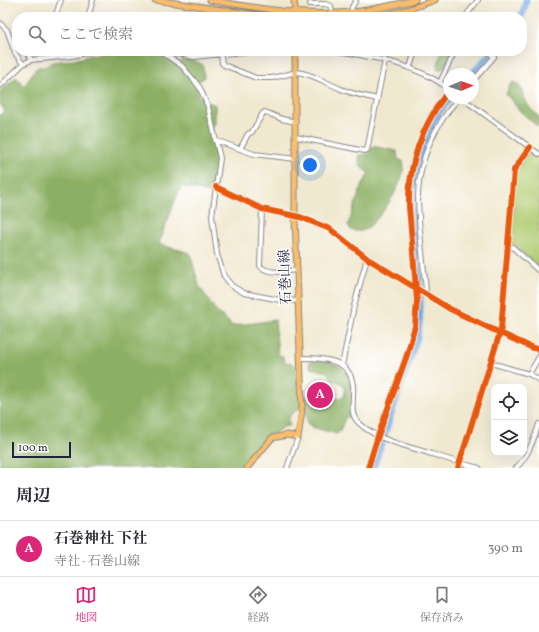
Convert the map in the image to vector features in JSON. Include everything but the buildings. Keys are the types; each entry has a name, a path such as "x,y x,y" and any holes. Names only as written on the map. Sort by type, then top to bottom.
{"main road":[{"path":"155,0 239,12"},
{"path":"210,0 239,2 283,12"},
{"path":"294,0 296,12"},
{"path":"351,12 375,10 415,0"},
{"path":"397,12 436,0"},
{"name":"石巻山線","path":"295,56 295,217 302,406 298,437"},
{"path":"247,468 272,438 287,435 298,437"}],"street":[{"path":"57,12 61,0"},
{"path":"89,12 93,0"},
{"path":"351,12 356,0"},
{"path":"468,12 476,1"},
{"path":"310,4 325,4 331,6 332,12"},
{"path":"211,12 212,8"},
{"path":"0,23 7,30 12,44"},
{"path":"17,56 23,64"},
{"path":"29,56 30,60"},
{"path":"0,86 23,64 30,60 72,56"},
{"path":"167,56 182,66 200,88 208,107 220,158 212,216 217,254 224,276 228,282 244,293 280,300 299,301"},
{"path":"189,56 208,56"},
{"path":"221,56 222,63 224,65 251,77 265,78 302,73 317,77 341,89 377,99"},
{"path":"364,56 410,67 443,84"},
{"path":"410,67 413,56"},
{"path":"440,82 452,56"},
{"path":"479,74 493,56"},
{"path":"296,137 365,152 367,150 385,60"},
{"path":"368,468 416,326 417,289 409,207 409,188 415,160 424,131 443,98"},
{"path":"425,295 418,194 427,151 436,131 454,104"},
{"path":"470,104 539,154"},
{"path":"240,149 248,134 252,132 265,112 282,119 296,122"},
{"path":"215,140 254,154 296,159"},
{"path":"458,468 500,333 514,170 530,147"},
{"path":"216,186 262,209 295,217 330,229 368,259 425,295 500,333 533,348 539,349"},
{"path":"262,209 261,268 271,272 297,270"},
{"path":"508,243 539,271"},
{"path":"342,365 354,306 368,259"},
{"path":"529,374 539,357"},
{"path":"301,358 332,360 342,365 350,374 353,383 352,412 359,424 386,439 478,468"},
{"path":"491,363 529,374 539,380"},
{"path":"516,468 524,460 532,445 539,424"},
{"path":"288,468 298,437"}],"green space":[{"path":"89,56 165,56 174,62 191,60 203,65 204,78 194,84 202,99 215,105 215,124 210,130 216,154 217,171 210,193 181,186 158,244 190,253 199,286 216,311 233,326 275,320 278,355 283,356 284,362 291,363 296,367 298,392 300,398 318,396 322,402 344,397 345,388 341,383 333,380 327,372 311,368 309,363 313,360 332,363 340,366 345,371 349,378 351,392 351,416 345,418 340,431 337,434 312,427 307,423 306,412 300,408 291,414 288,421 289,426 283,427 264,442 239,468 231,465 228,468 0,468 0,115 5,111 0,104 0,91 16,77 24,86 38,67 45,67 52,62 74,60"},
{"path":"440,56 450,56 448,62 442,69 437,69"},
{"path":"513,82 519,85 528,105 539,117 539,128 520,111 506,94"},
{"path":"372,146 397,151 398,159 403,161 404,168 397,189 375,221 368,228 361,231 351,230 348,225 361,188 369,173 361,166 359,162 359,155 369,154"},
{"path":"533,151 539,156 539,268 511,242 516,171 528,153"}],"waterway":[{"path":"523,12 526,0"},
{"path":"477,68 488,56"},
{"path":"373,468 417,337 420,303 413,220 413,189 422,149 430,129 445,104"}],"cycle path":[{"path":"368,468 407,355 415,326 417,300 409,207 410,182 418,146 428,123 443,99"},
{"path":"458,468 501,329 514,170 530,147"},
{"path":"216,187 262,209 300,217 330,229 368,259 450,309 533,348 539,349"}],"place":[{"name":"石巻神社 下社","path":"320,395"}]}
